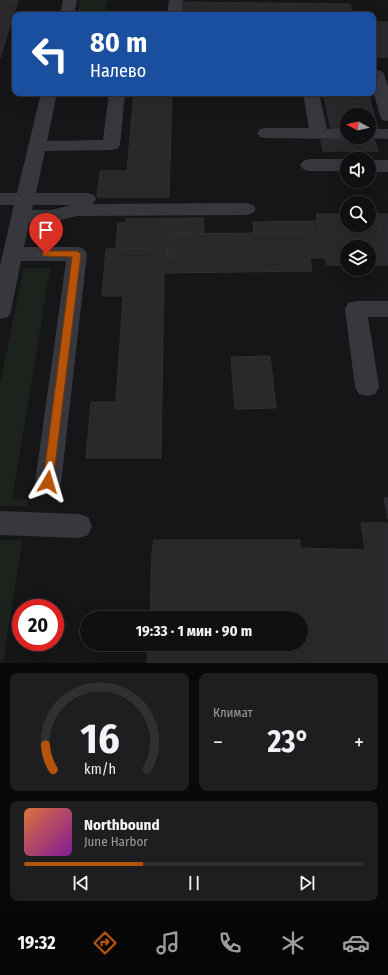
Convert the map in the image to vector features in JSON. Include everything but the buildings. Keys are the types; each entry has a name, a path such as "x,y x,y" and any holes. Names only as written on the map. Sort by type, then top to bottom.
{"street":[{"path":"68,12 70,0"},
{"path":"174,12 176,0"},
{"path":"377,75 388,116"},
{"path":"0,311 48,96"},
{"path":"37,146 111,146 117,96"},
{"path":"313,96 319,134"},
{"path":"266,133 340,134"},
{"path":"376,134 388,134"},
{"path":"309,165 340,165"},
{"path":"376,166 388,166"},
{"path":"0,199 52,216 77,210 246,209"},
{"path":"24,208 184,199"},
{"path":"13,254 77,254 48,482"},
{"path":"367,387 356,309 388,309"},
{"path":"0,523 79,526"}],"shaded area":[{"path":"80,0 107,0 105,12 77,12"},
{"path":"24,268 50,268 12,499 28,500 27,506 0,506 0,384"},
{"path":"0,540 22,540 3,663 0,663"}],"route":[{"path":"46,254 77,254 48,482"}]}
